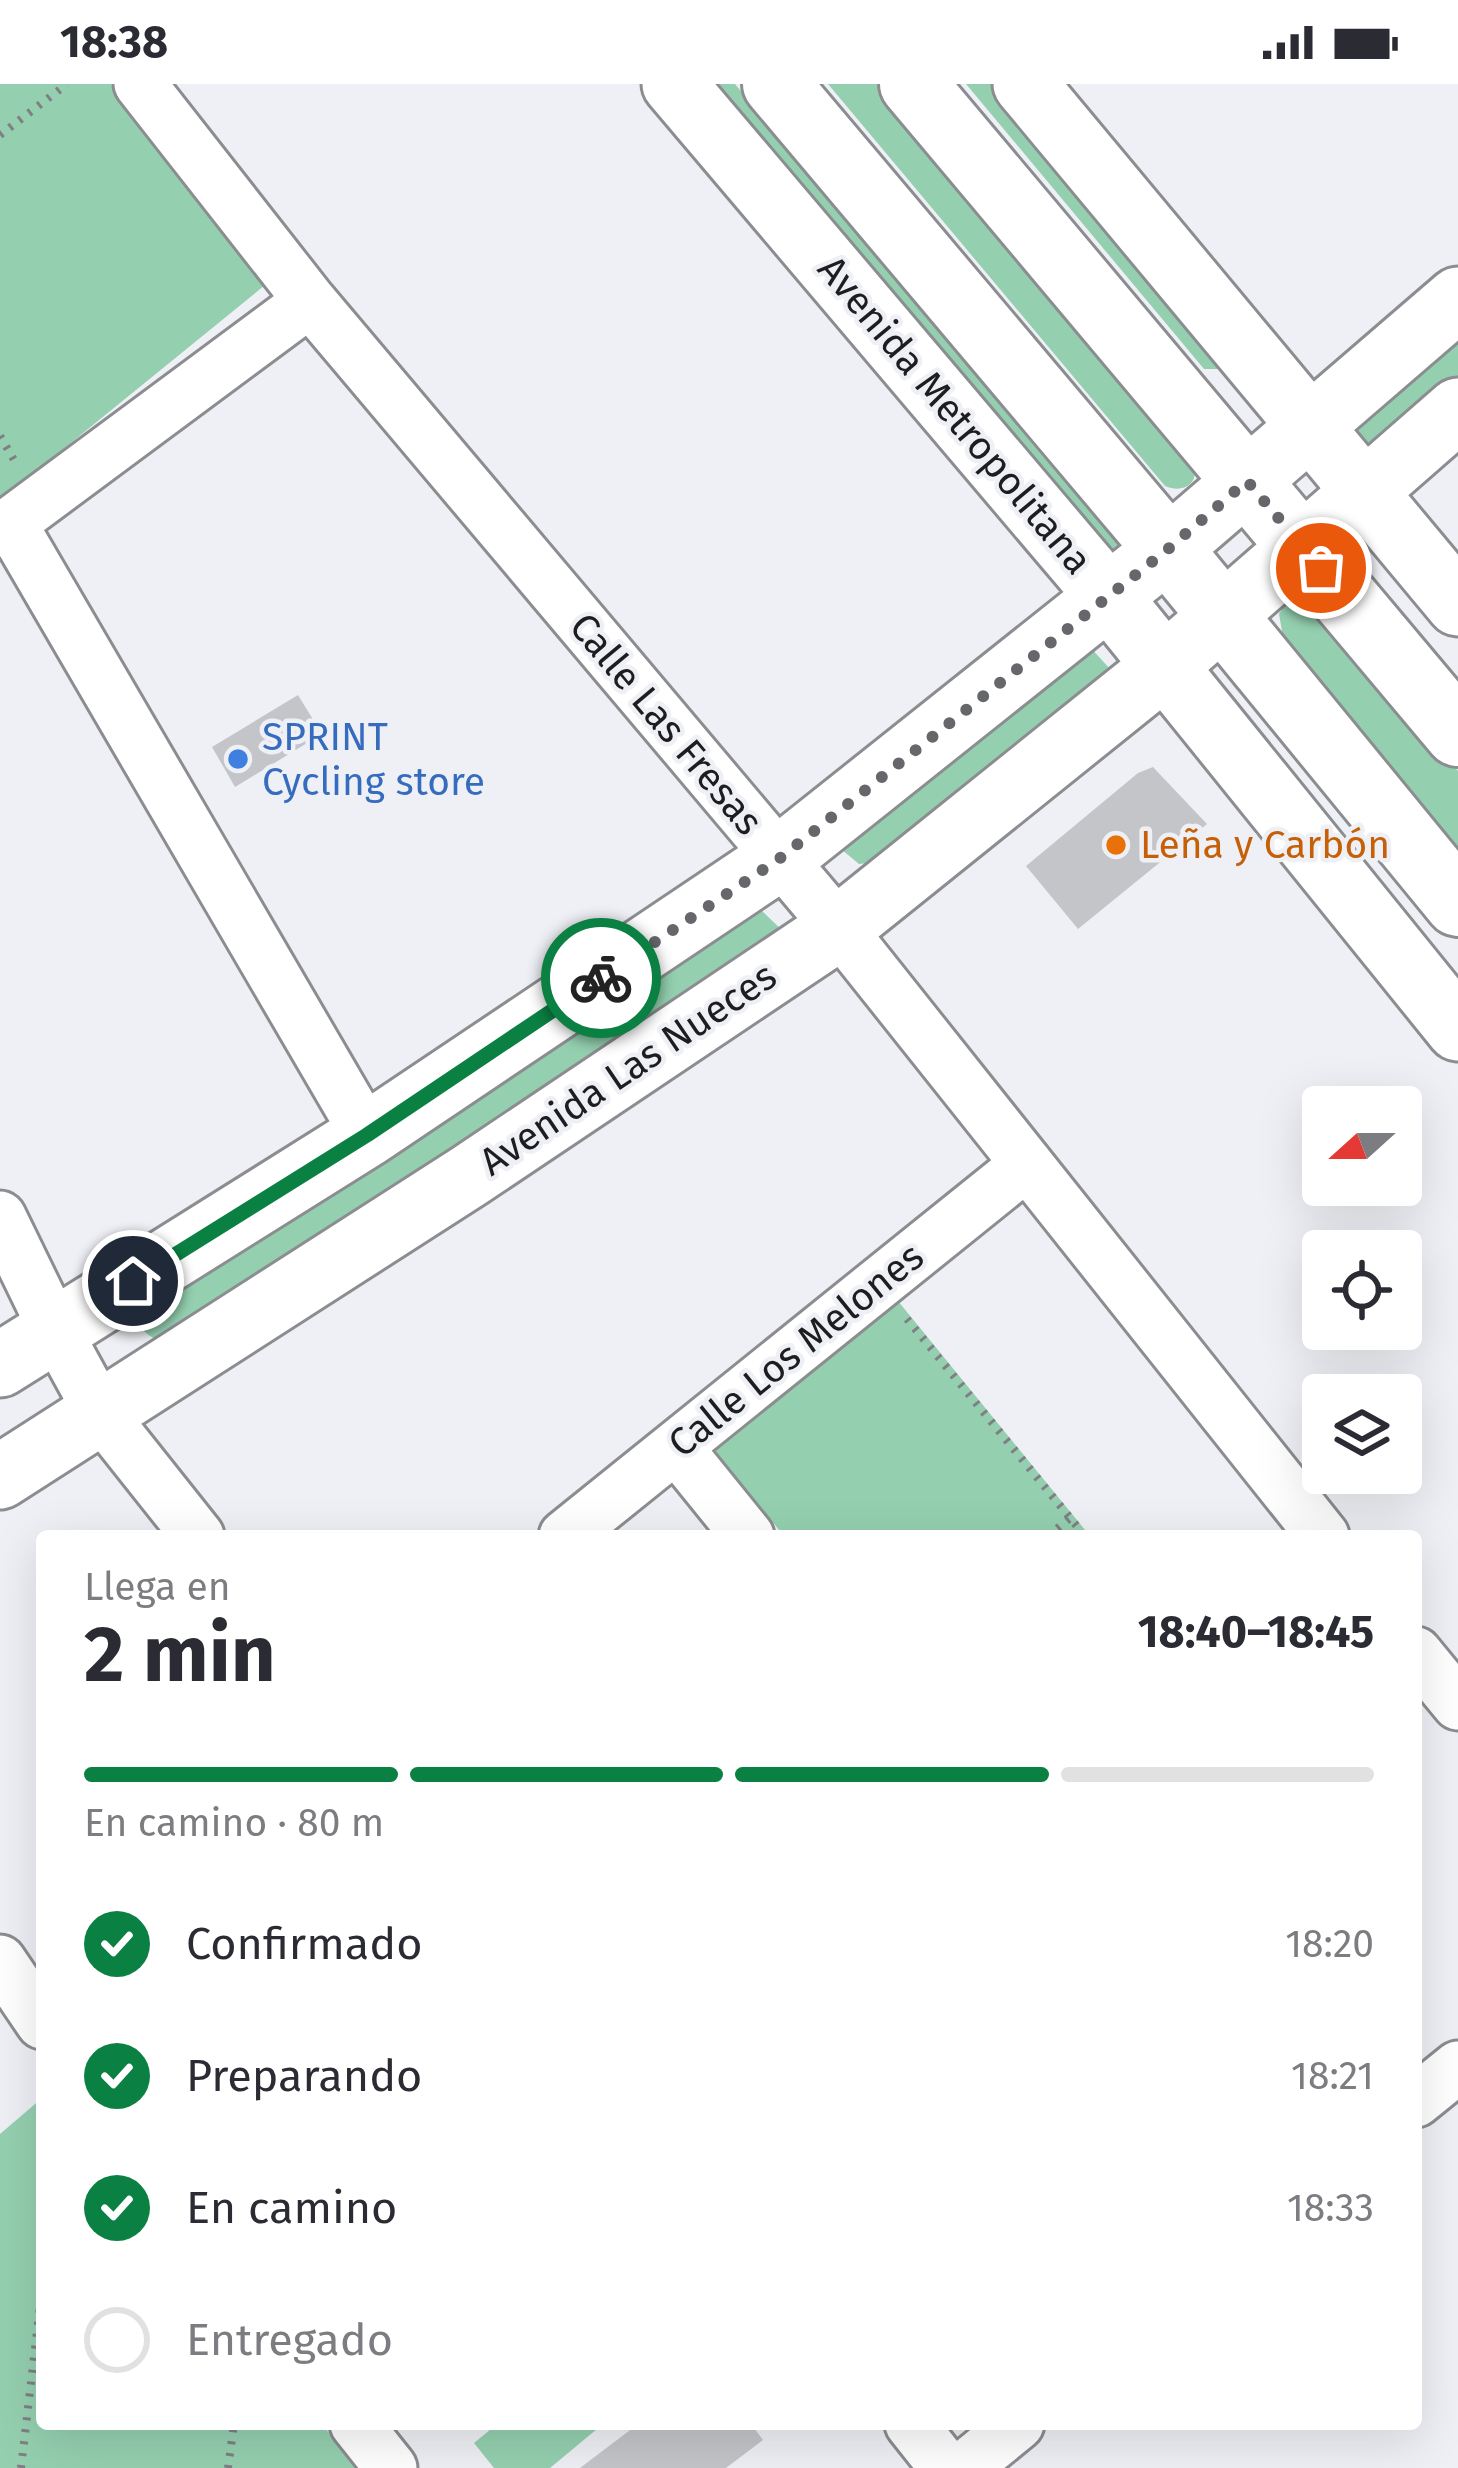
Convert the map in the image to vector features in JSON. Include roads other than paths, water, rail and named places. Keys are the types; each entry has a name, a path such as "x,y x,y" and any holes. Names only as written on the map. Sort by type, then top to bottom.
{"main road":[{"name":"Avenida Metropolitana","path":"776,84 1168,549 1458,903"},
{"path":"913,84 1458,733"}],"street":[{"name":"Calle Las Fresas","path":"140,84 310,301 839,928 1318,1530"},
{"name":"Avenida Metropolitana","path":"674,84 1109,597 1458,1029"},
{"path":"1025,84 1458,604"},
{"path":"0,1365 367,1135 779,859 1168,549 1458,298"},
{"path":"310,301 5,527 367,1135"},
{"name":"Avenida Las Nueces","path":"0,1478 469,1176 839,928 1165,666 1458,410"},
{"name":"Calle Los Melones","path":"573,1530 1027,1164"},
{"path":"0,1216 101,1414 193,1530"},
{"path":"676,1448 743,1530"},
{"path":"1422,1660 1458,1704"},
{"path":"0,1961 36,2014"},
{"path":"1422,2096 1458,2067"},
{"path":"361,2430 392,2468"},
{"path":"916,2430 946,2468"},
{"path":"964,2468 1011,2430"}],"place":[{"name":"SPRINT Cycling store","path":"238,759"},
{"name":"Leña y Carbón","path":"1116,845"}]}
